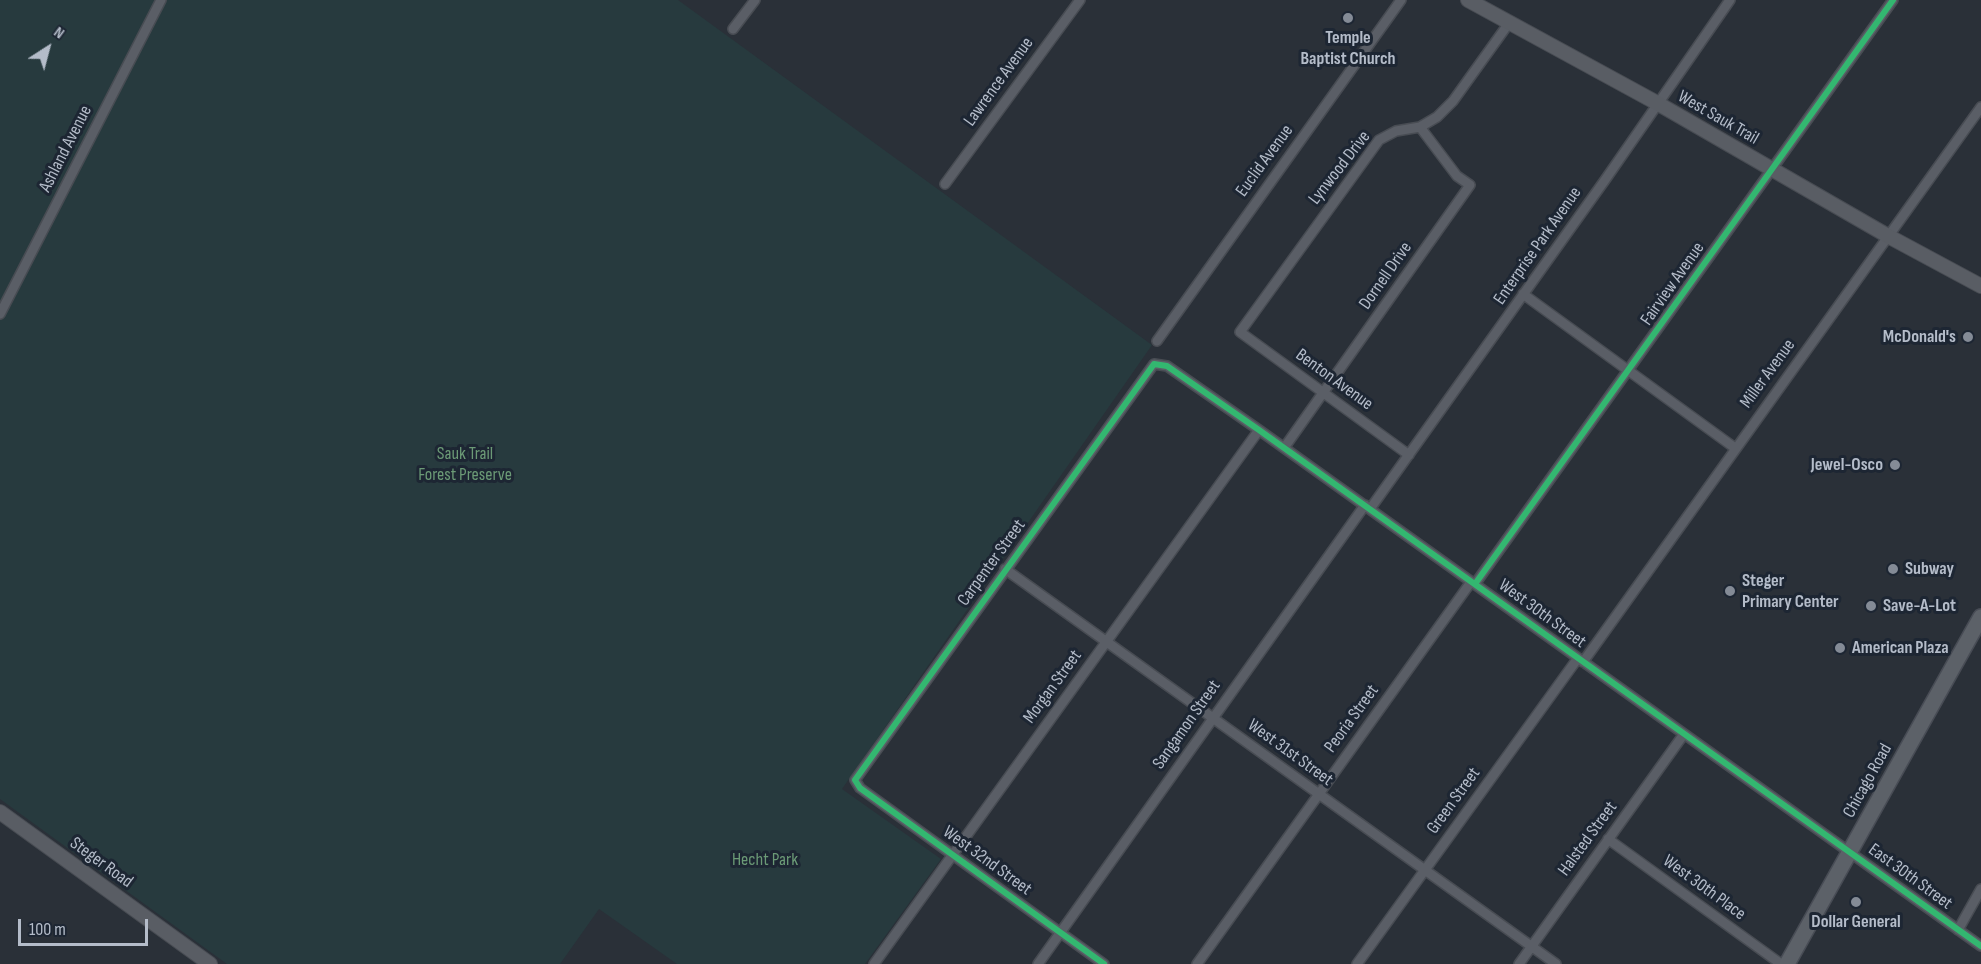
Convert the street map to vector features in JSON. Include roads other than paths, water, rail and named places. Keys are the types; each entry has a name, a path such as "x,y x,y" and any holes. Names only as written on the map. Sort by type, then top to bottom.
{"main road":[{"name":"West Sauk Trail","path":"1468,0 1657,103 1772,171 1981,286"},
{"name":"Chicago Road","path":"1787,964 1981,617"},
{"name":"Steger Road","path":"0,812 210,964"}],"street":[{"name":"Ashland Avenue","path":"0,314 160,0"},
{"path":"733,30 755,0"},
{"name":"Lawrence Avenue","path":"945,184 1080,0"},
{"name":"Euclid Avenue","path":"1156,341 1401,0"},
{"name":"Enterprise Park Avenue","path":"1367,507 1409,455 1730,0"},
{"name":"Fairview Avenue","path":"1473,583 1629,371 1893,0"},
{"name":"Lynwood Drive","path":"1240,332 1379,140 1396,131 1420,127 1437,117 1453,101 1509,23"},
{"name":"Miller Avenue","path":"1581,660 1981,107"},
{"name":"Dornell Drive","path":"1284,448 1470,185 1457,177 1420,127"},
{"path":"1523,294 1735,448"},
{"name":"Benton Avenue","path":"1240,332 1409,455"},
{"name":"West 30th Street","path":"1154,364 1167,366 1259,430 1850,853"},
{"name":"Carpenter Street","path":"855,780 1154,364"},
{"name":"Morgan Street","path":"874,964 1259,430"},
{"name":"Sangamon Street","path":"1038,964 1212,718 1367,507"},
{"name":"West 31st Street","path":"1005,569 1556,964"},
{"name":"Peoria Street","path":"1197,964 1473,583"},
{"name":"Green Street","path":"1357,964 1424,869 1581,660"},
{"name":"Halsted Street","path":"1519,964 1684,734"},
{"name":"West 32nd Street","path":"855,780 860,788 1104,964"},
{"name":"West 30th Place","path":"1608,839 1781,964"},
{"name":"East 30th Street","path":"1850,853 1981,946"},
{"path":"1958,930 1981,889"}],"place":[{"name":"Temple Baptist Church","path":"1348,18"},
{"name":"McDonald's","path":"1968,337"},
{"name":"Jewel-Osco","path":"1895,465"},
{"name":"Subway","path":"1893,569"},
{"name":"Steger Primary Center","path":"1730,591"},
{"name":"Save-A-Lot","path":"1871,606"},
{"name":"American Plaza","path":"1840,648"},
{"name":"Dollar General","path":"1856,902"}],"park label":[{"name":"Sauk Trail Forest Preserve","path":"465,464"},
{"name":"Hecht Park","path":"765,860"}]}
